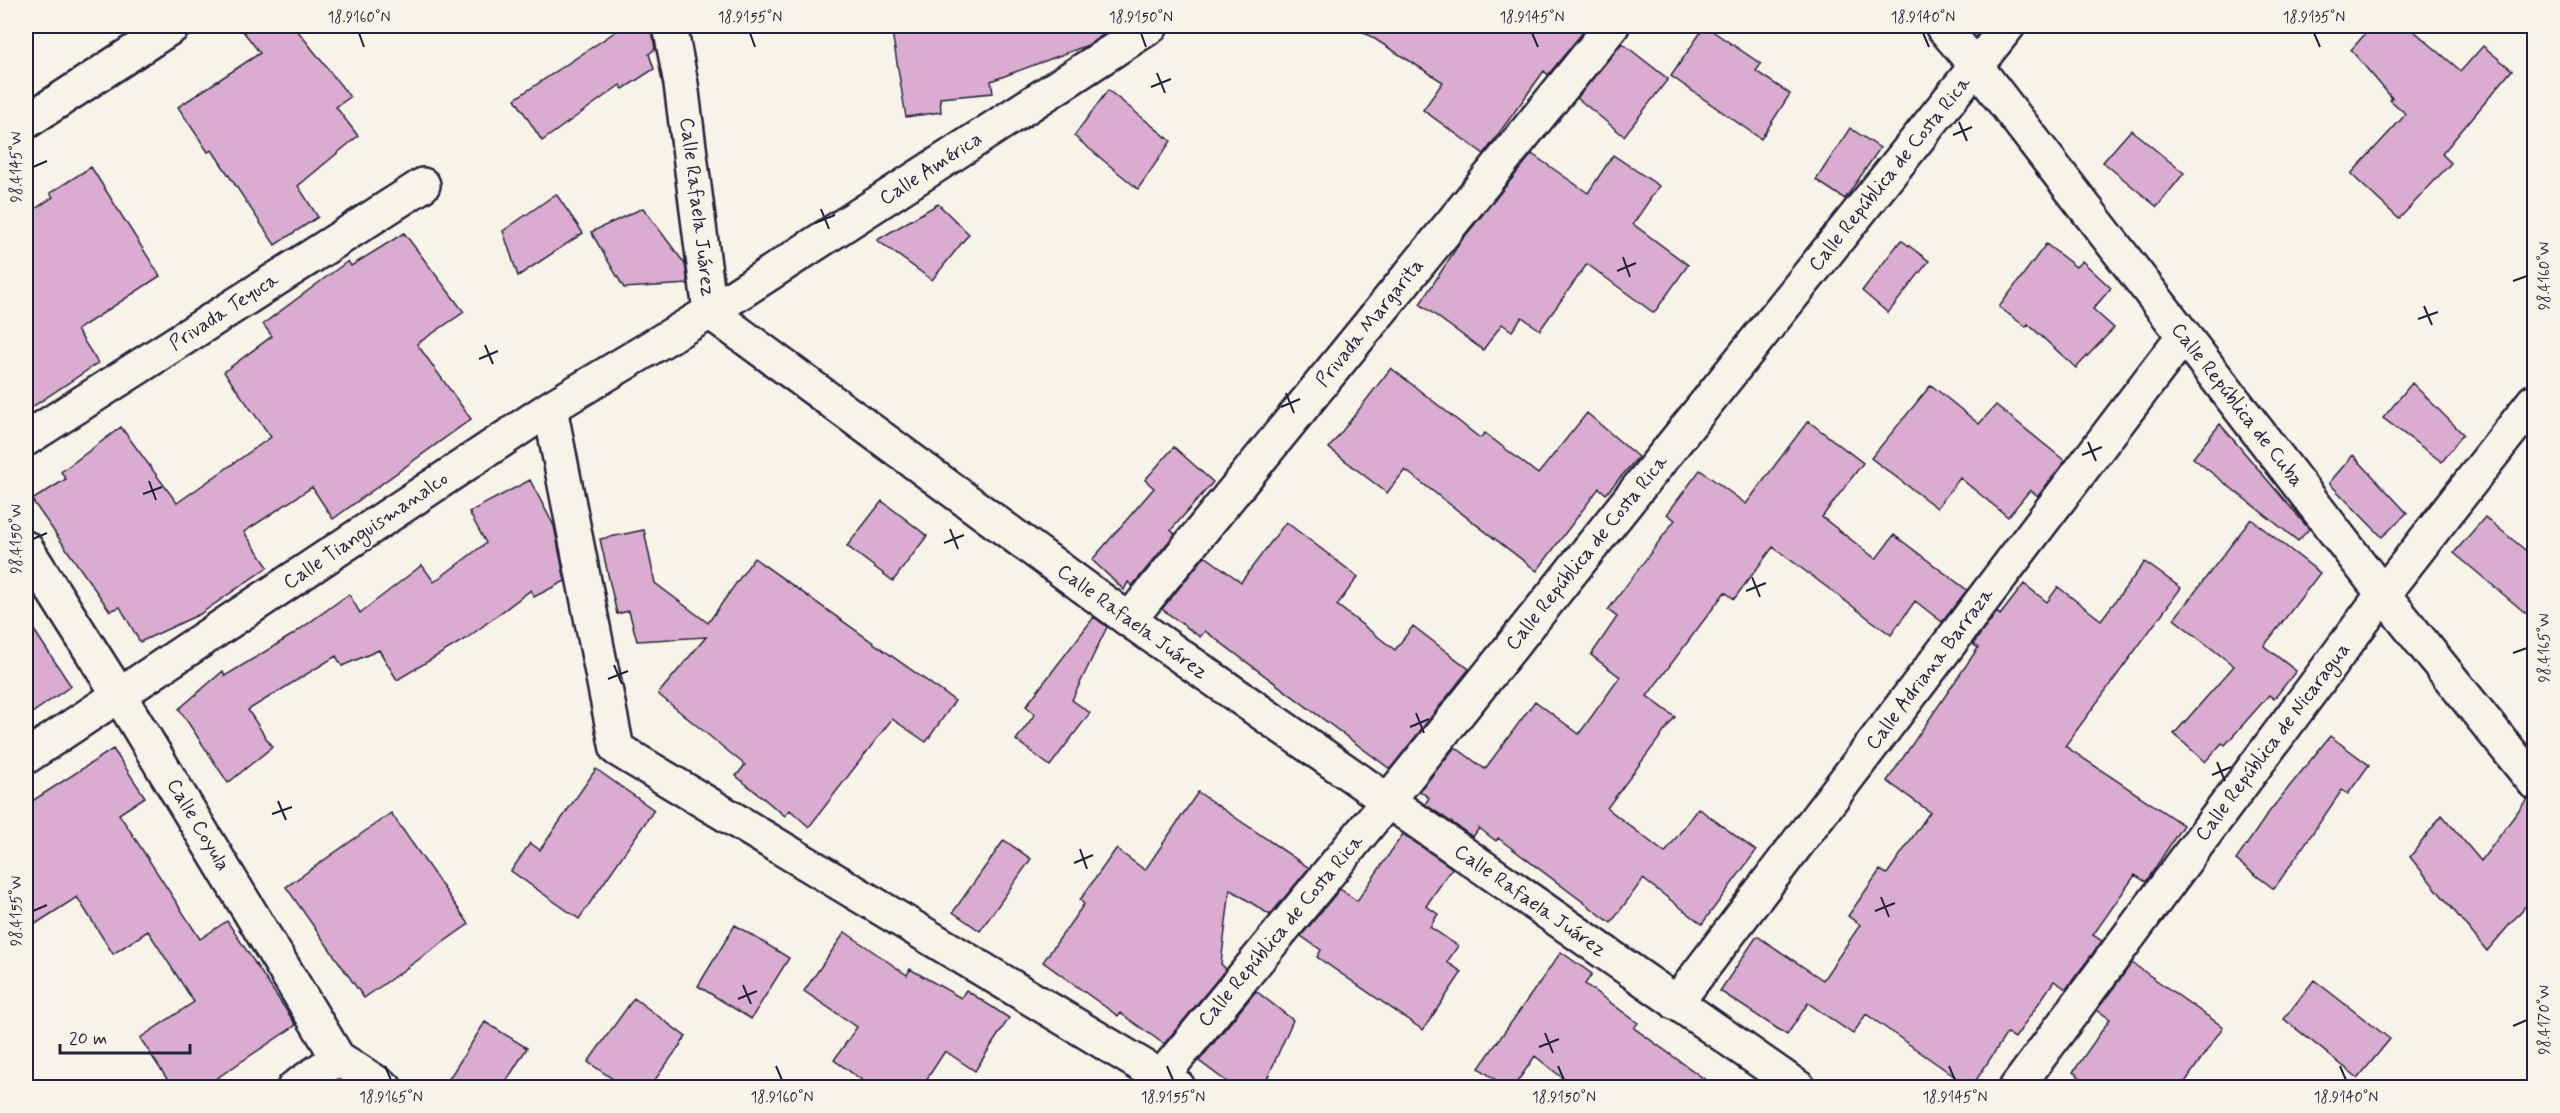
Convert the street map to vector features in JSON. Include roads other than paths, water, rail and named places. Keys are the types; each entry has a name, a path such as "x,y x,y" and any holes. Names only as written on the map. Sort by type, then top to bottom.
{"street":[{"path":"26,122 173,26"},
{"name":"Calle Rafaela Juárez","path":"670,26 681,84 710,312 1129,620 1799,1088"},
{"name":"Calle América","path":"710,312 1151,26"},
{"name":"Privada Margarita","path":"1129,620 1612,26"},
{"name":"Calle República de Cuba","path":"1942,26 1976,66 2383,594 2535,782"},
{"name":"Calle República de Costa Rica","path":"1164,1084 2008,26"},
{"name":"Privada Teyuca","path":"26,439 423,185"},
{"name":"Calle Tianguismanalco","path":"26,757 550,408 710,312"},
{"name":"Calle Adriana Barraza","path":"1677,1003 2184,335"},
{"name":"Calle República de Nicaragua","path":"2016,1088 2383,594 2535,401"},
{"path":"550,408 617,749 1164,1084"},
{"name":"Calle Coyula","path":"26,548 120,695 338,1058 385,1088"},
{"path":"294,1088 338,1058"}]}
